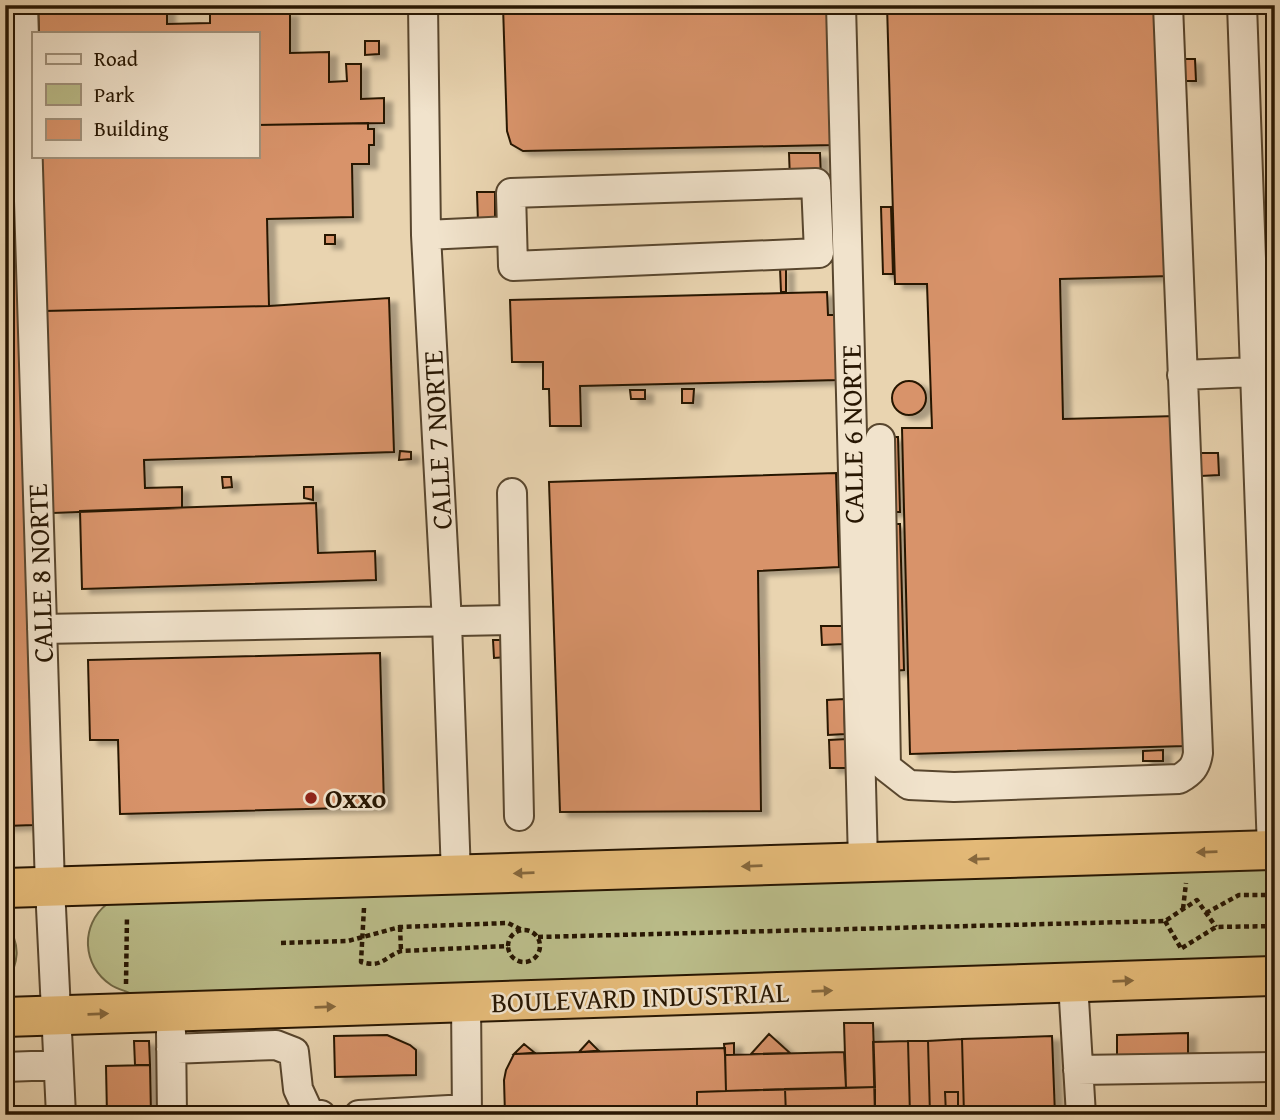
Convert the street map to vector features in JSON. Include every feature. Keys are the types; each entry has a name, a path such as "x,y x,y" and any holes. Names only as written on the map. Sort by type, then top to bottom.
{"highway":[{"path":"5,888 1273,850"},
{"name":"BOULEVARD INDUSTRIAL","path":"5,1017 126,1013 171,1031 466,1002 1275,976"}],"street":[{"name":"CALLE 8 NORTE","path":"23,5 50,887 61,1115"},
{"name":"CALLE 7 NORTE","path":"423,5 426,235 447,622 456,875"},
{"name":"CALLE 6 NORTE","path":"841,5 863,862"},
{"path":"880,439 886,767 909,785 954,787 1179,779 1190,772 1196,764 1198,753 1168,5"},
{"path":"1242,5 1255,372 1267,523 1273,850"},
{"path":"817,183 819,253 513,266 512,231 511,193 817,183"},
{"path":"426,235 512,231"},
{"path":"1182,374 1255,372"},
{"path":"512,492 519,816"},
{"path":"42,629 513,620"},
{"path":"1073,983 1081,1115"},
{"path":"359,1115 467,1112 466,1002"},
{"path":"172,1115 171,1031 276,1045 294,1052 298,1089 309,1113 320,1115"},
{"path":"5,1068 58,1065"},
{"path":"1079,1070 1275,1067"}],"path":[{"path":"365,877 361,962 379,964 390,955 401,951 508,946"},
{"path":"1206,913 1240,895 1275,895"},
{"path":"538,937 1165,921 1197,900 1216,927"},
{"path":"126,1013 127,916"},
{"path":"1165,921 1182,948 1216,927 1275,926"},
{"path":"281,943 348,941 400,926 508,923 531,931 538,937 541,947 538,956 530,962 521,963 512,959 508,946 513,933 522,930"},
{"path":"400,926 401,951"}],"green space":[{"path":"1275,869 1275,963 132,994 113,986 101,977 94,967 88,945 92,923 107,904"},
{"path":"5,921 14,938 17,954 5,987"}],"building":[{"path":"5,5 13,5 14,28 5,28"},
{"path":"38,5 167,5 167,24 210,23 210,13 290,12 290,53 329,52 329,82 347,81 346,64 361,64 361,99 384,98 384,123 259,125 259,32 39,32"},
{"path":"488,5 831,5 833,145 523,151 511,144 507,131 503,6"},
{"path":"887,5 1162,5 1170,276 1060,279 1063,419 1176,416 1185,746 910,754 902,428 932,428 927,284 895,284"},
{"path":"365,41 379,41 379,54 365,55"},
{"path":"1182,59 1195,59 1196,81 1182,81"},
{"path":"368,123 368,129 374,129 374,145 369,145 369,164 352,164 353,217 267,219 269,306 44,311 41,158 259,158 259,125"},
{"path":"5,136 14,136 34,825 5,826"},
{"path":"789,153 820,153 821,179 790,180"},
{"path":"477,192 495,192 495,223 478,223"},
{"path":"881,207 891,207 893,274 883,274"},
{"path":"325,235 335,235 335,244 325,244"},
{"path":"780,268 786,268 786,292 781,292"},
{"path":"827,292 828,315 838,315 839,380 580,386 581,426 550,426 549,389 543,389 543,362 512,362 510,300"},
{"path":"389,298 394,452 144,460 145,488 182,487 182,508 53,513 44,311 269,306"},
{"path":"909,381 921,386 926,398 921,410 909,415 897,410 892,398 897,386"},
{"path":"682,389 694,389 693,403 682,403"},
{"path":"630,390 645,390 645,399 631,399"},
{"path":"890,437 898,437 900,512 888,512"},
{"path":"400,451 411,452 411,459 399,460"},
{"path":"1200,453 1218,453 1219,475 1201,476"},
{"path":"836,473 839,567 758,571 761,811 560,812 549,482"},
{"path":"222,477 231,477 232,487 223,488"},
{"path":"304,487 313,487 313,500 304,498"},
{"path":"316,503 318,553 375,551 376,580 82,589 80,511"},
{"path":"889,524 900,524 904,670 893,671"},
{"path":"821,626 843,626 844,644 822,645"},
{"path":"493,640 507,640 507,657 494,658"},
{"path":"380,653 384,807 120,814 118,740 90,740 88,660"},
{"path":"844,699 845,734 828,735 827,700"},
{"path":"847,739 848,768 830,768 829,740"},
{"path":"1163,750 1163,761 1143,761 1143,751"},
{"path":"844,1023 873,1023 875,1087 846,1088"},
{"path":"1188,1033 1188,1055 1117,1058 1117,1035"},
{"path":"769,1034 790,1053 751,1054"},
{"path":"387,1035 416,1050 416,1075 335,1077 334,1036"},
{"path":"1052,1036 1055,1115 964,1115 962,1039"},
{"path":"962,1039 964,1115 930,1115 928,1041","holes":["945,1092 958,1092 958,1113 946,1114"]},
{"path":"134,1041 149,1041 150,1065 135,1065"},
{"path":"589,1041 599,1051 579,1052"},
{"path":"908,1041 910,1115 875,1115 873,1042"},
{"path":"908,1041 928,1041 930,1115 910,1115"},
{"path":"734,1043 734,1055 725,1055 724,1044"},
{"path":"524,1044 535,1053 514,1054"},
{"path":"725,1048 726,1091 697,1092 697,1115 505,1115 504,1080 514,1054"},
{"path":"844,1052 846,1088 726,1091 725,1055"},
{"path":"150,1065 151,1115 107,1115 106,1066"},
{"path":"875,1087 875,1115 786,1115 785,1089"},
{"path":"785,1089 786,1115 697,1115 697,1092"},
{"path":"945,1092 958,1092 958,1113 946,1114"}],"place":[{"name":"Oxxo","path":"311,798"}]}
